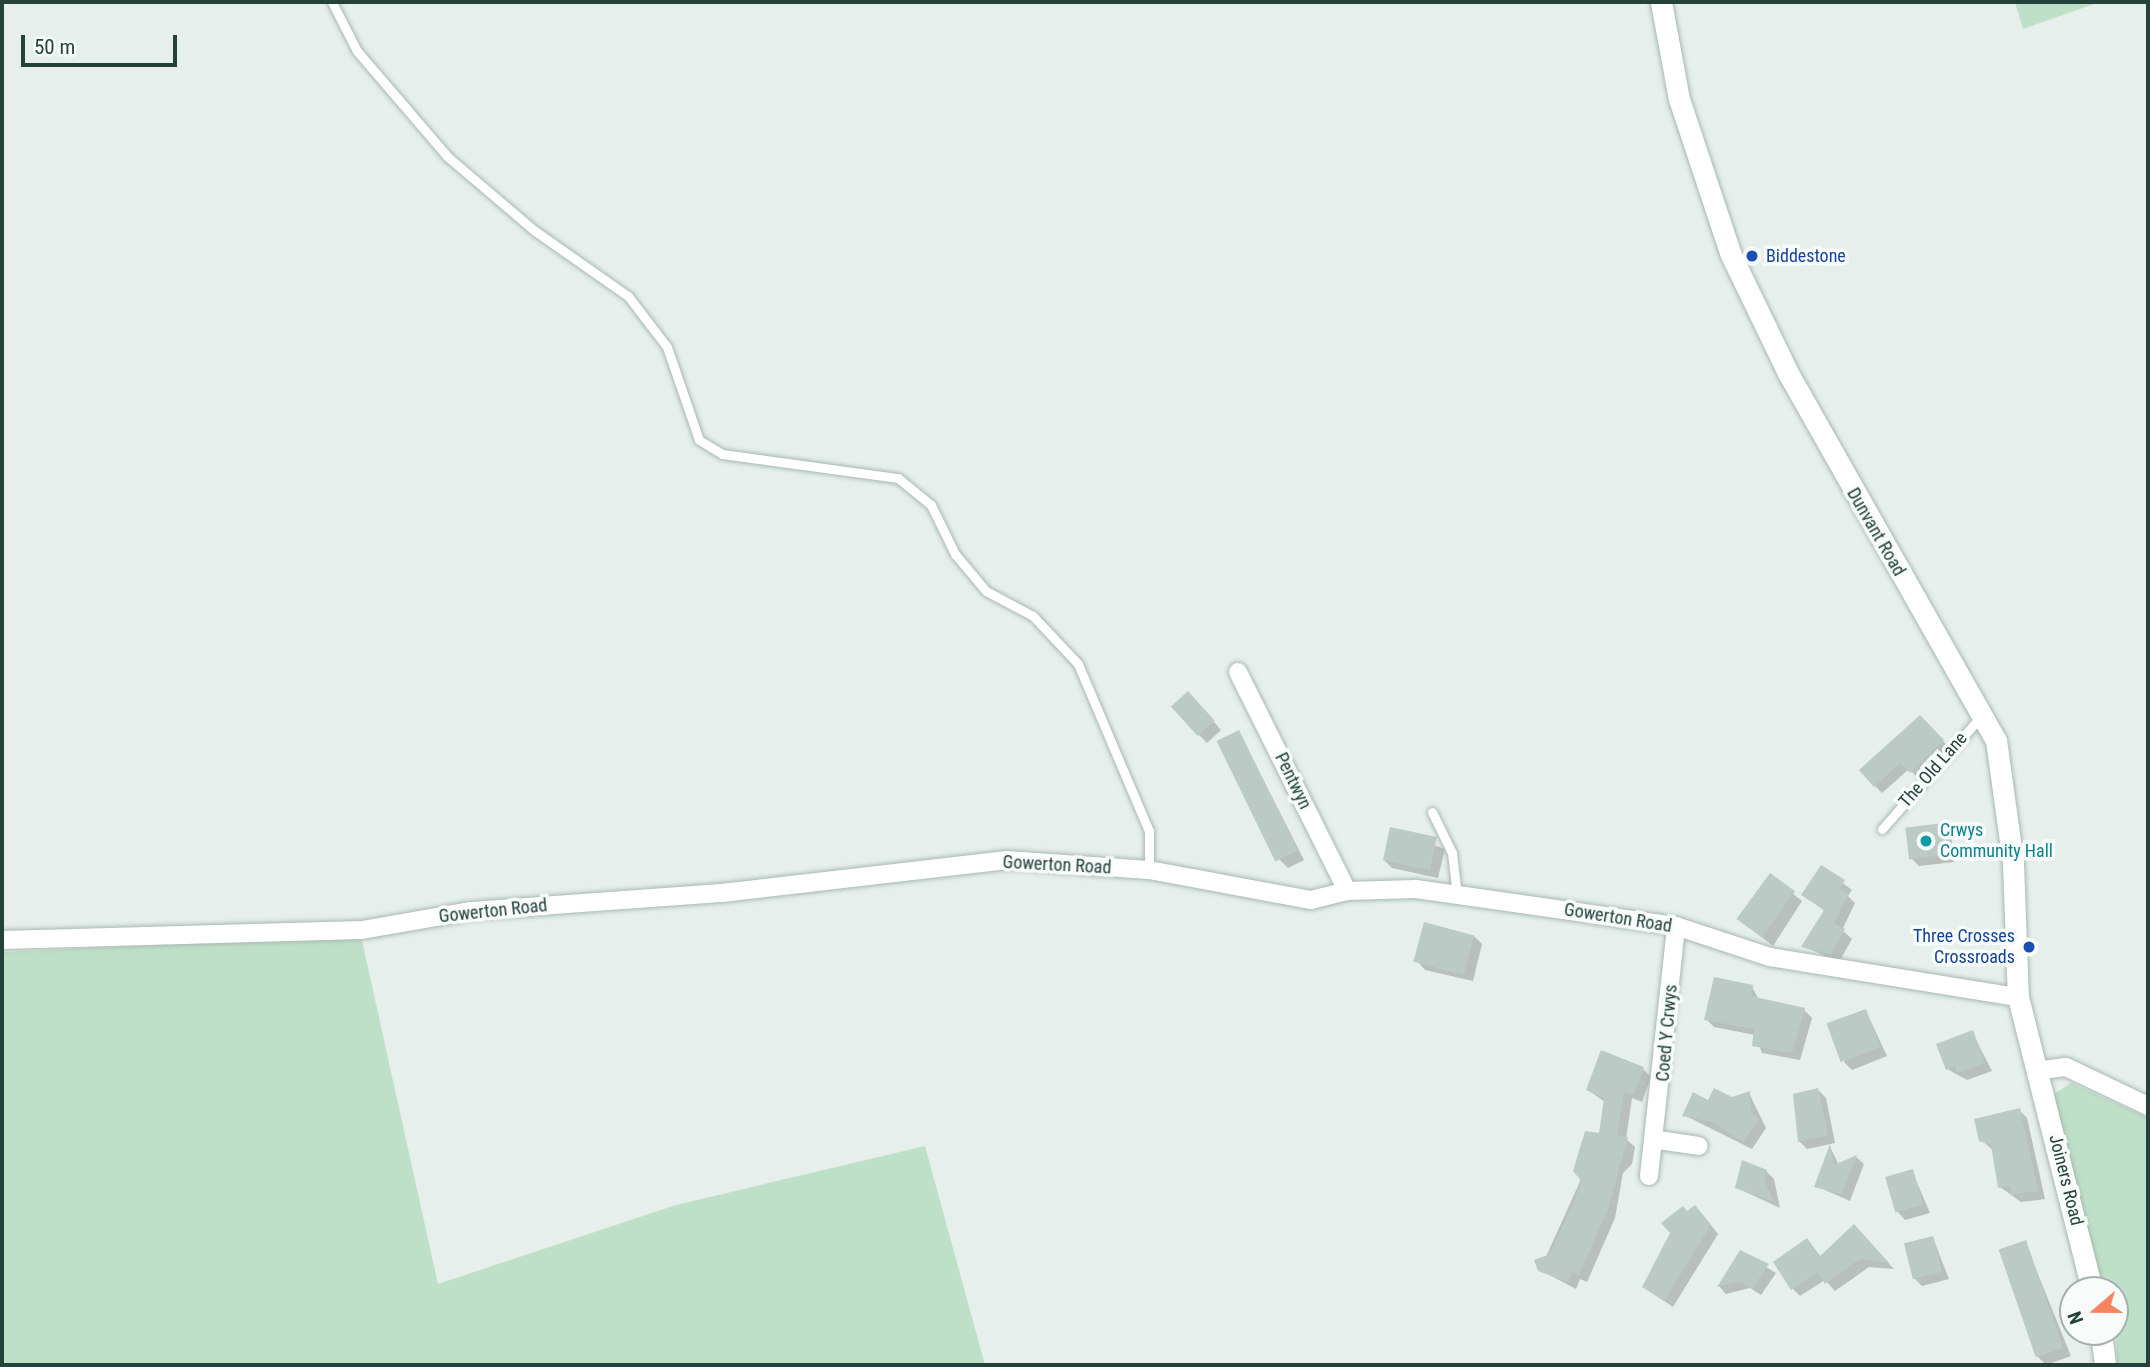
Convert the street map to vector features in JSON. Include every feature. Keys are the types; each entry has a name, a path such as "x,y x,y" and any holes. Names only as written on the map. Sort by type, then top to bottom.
{"street":[{"name":"Dunvant Road","path":"1661,2 1679,99 1731,255 1868,520 1985,711 2005,778 2018,997 2036,1072"},
{"name":"Pentwyn","path":"1238,671 1347,891"},
{"name":"Gowerton Road","path":"2,940 362,930 471,911 722,893 1007,860 1149,870 1311,901 1347,891 1457,895 1676,926 1770,957 2018,997"},
{"name":"Coed Y Crwys","path":"1649,1175 1657,1140 1676,926"},
{"path":"2036,1072 2066,1067 2148,1106"},
{"name":"Joiners Road","path":"2036,1072 2088,1276"},
{"path":"1657,1140 1699,1146"},
{"path":"2103,1346 2105,1365"}],"lane":[{"path":"332,2 357,51 448,157 535,231 628,296 667,348 698,440 722,454 898,478 931,505 955,554 986,590 1033,616 1078,664 1149,831 1149,870"},
{"name":"The Old Lane","path":"1882,829 1985,711"},
{"path":"1432,812 1451,853 1457,895"}],"green space":[{"path":"2015,2 2100,2 2023,29"},
{"path":"361,936 438,1284 676,1205 925,1146 985,1365 2,1365 2,952"},
{"path":"2071,1083 2148,1118 2148,1365 2117,1365 2116,1346 2129,1346 2129,1276 2099,1276 2054,1094"}],"building":[{"path":"1188,691 1215,721 1198,736 1171,706"},
{"path":"1920,715 1944,740 1910,773 1900,763 1874,787 1859,770"},
{"path":"1239,730 1298,850 1275,861 1217,741"},
{"name":"Crwys Community Hall","path":"1943,823 1947,855 1909,859 1905,828"},
{"path":"1390,827 1437,837 1430,870 1383,860"},
{"path":"1821,865 1845,880 1840,889 1848,894 1834,923 1845,929 1831,955 1801,947 1824,910 1801,895"},
{"path":"1770,873 1795,891 1762,937 1736,919"},
{"path":"1424,922 1474,935 1464,975 1413,962"},
{"path":"1714,977 1753,985 1751,996 1805,1008 1792,1053 1752,1046 1754,1029 1704,1020"},
{"path":"1866,1009 1880,1048 1841,1062 1827,1023"},
{"path":"1973,1030 1985,1063 1957,1073 1955,1066 1946,1070 1936,1044"},
{"path":"1601,1050 1644,1067 1634,1095 1624,1092 1617,1136 1628,1137 1608,1209 1579,1275 1572,1272 1568,1282 1538,1271 1534,1260 1550,1254 1582,1182 1573,1171 1585,1131 1599,1133 1604,1098 1586,1090"},
{"path":"1714,1088 1732,1097 1750,1091 1751,1114 1759,1119 1743,1142 1712,1122 1682,1116 1693,1092 1708,1100"},
{"path":"1818,1088 1828,1135 1798,1142 1793,1094"},
{"path":"2020,1108 2038,1191 2011,1195 2010,1186 1998,1188 1991,1145 1979,1141 1974,1119"},
{"path":"1830,1144 1834,1165 1857,1155 1842,1194 1814,1187"},
{"path":"1742,1160 1767,1170 1764,1179 1774,1202 1735,1188"},
{"path":"1913,1169 1923,1205 1895,1213 1885,1177"},
{"path":"1695,1205 1711,1225 1664,1301 1642,1287 1670,1233 1661,1223 1683,1206 1687,1211"},
{"path":"1854,1224 1889,1263 1860,1259 1825,1284 1818,1272 1791,1290 1773,1262 1807,1238 1820,1256"},
{"path":"1933,1236 1942,1272 1913,1279 1904,1243"},
{"path":"2026,1240 2059,1336 2059,1346 2063,1348 2036,1357 1999,1249"},
{"path":"1740,1250 1769,1264 1752,1289 1740,1281 1717,1287"}],"place":[{"name":"Biddestone","path":"1752,256"},
{"name":"Crwys Community Hall","path":"1926,841"},
{"name":"Three Crosses Crossroads","path":"2029,947"}]}
